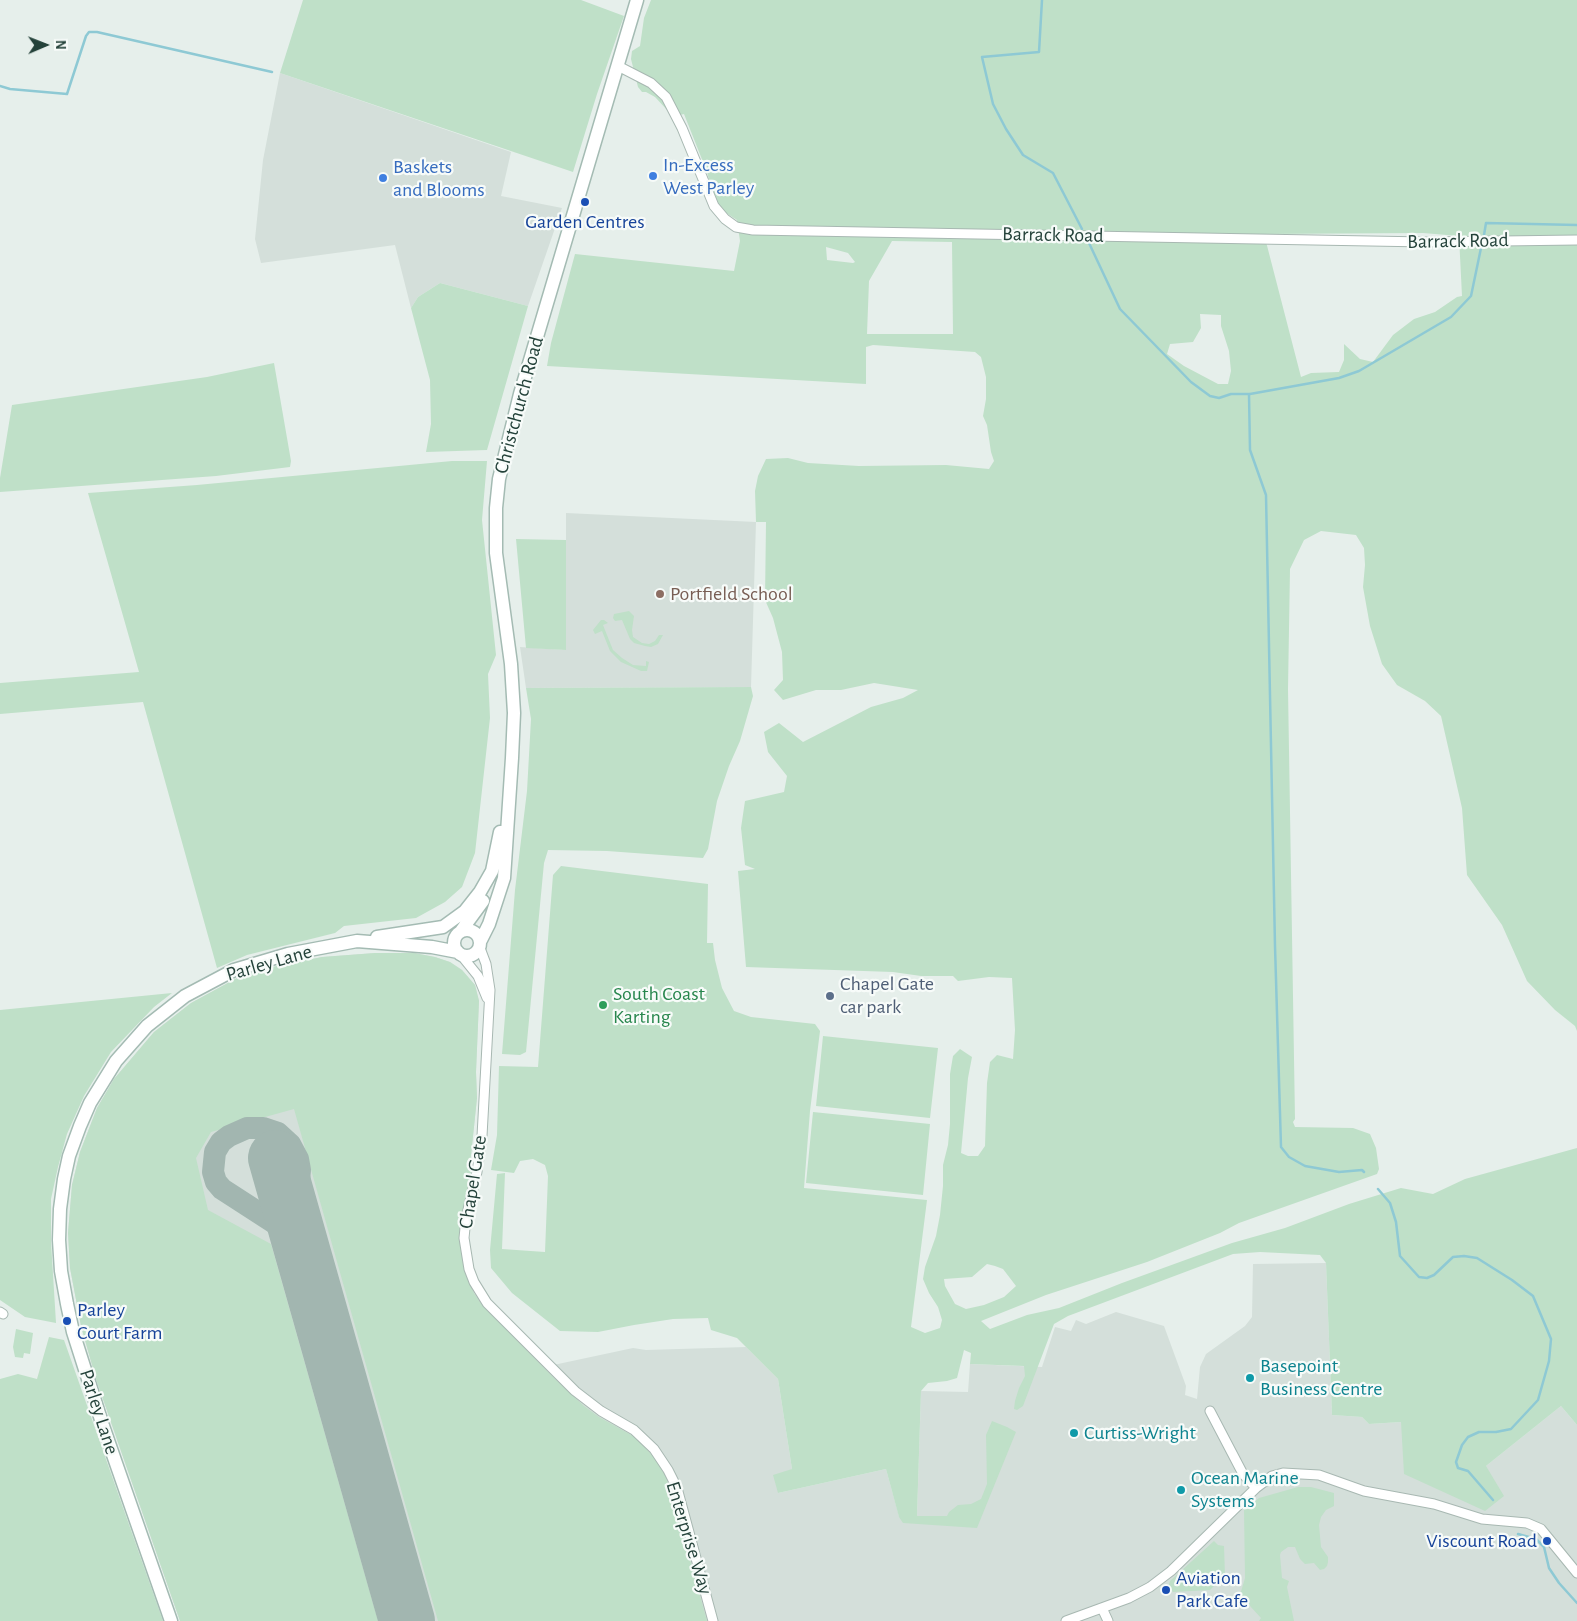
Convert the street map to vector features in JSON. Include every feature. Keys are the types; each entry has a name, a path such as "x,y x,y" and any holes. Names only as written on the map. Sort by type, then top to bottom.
{"main road":[{"name":"Christchurch Road","path":"480,944 489,924 504,878 514,713 512,664 496,553 496,508 499,479 520,394 637,0"},
{"path":"357,941 381,936 434,930 443,927 465,911 480,892 492,871 508,804"},
{"name":"Christchurch Road","path":"459,932 482,903 495,879 507,822"},
{"path":"465,929 473,930 480,937 480,944 473,955 460,954 455,949 454,941 459,932 465,929"},
{"name":"Parley Lane","path":"382,942 459,932"},
{"name":"Parley Lane","path":"171,1621 103,1426 73,1332 61,1271 59,1232 61,1202 69,1156 90,1103 111,1067 130,1043 166,1010 185,996 234,970 288,954 357,941 432,947 460,954"}],"street":[{"name":"Barrack Road","path":"618,66 651,83 666,97 682,128 714,206 725,219 736,227 753,230 1426,242 1577,240"},
{"name":"Chapel Gate","path":"480,944 490,981 482,1136 477,1172 466,1218 464,1238 466,1255 474,1282 487,1303 546,1362"},
{"name":"Chapel Gate","path":"460,954 478,976 489,1003"},
{"name":"Enterprise Way","path":"546,1362 582,1396 602,1411 627,1425 643,1438 654,1449 664,1464 677,1488 713,1621"},
{"path":"1210,1411 1243,1474 1256,1488"},
{"path":"1066,1621 1150,1587 1171,1571 1256,1488 1272,1476 1283,1473 1319,1475 1364,1491 1434,1504 1482,1519 1527,1523 1541,1529 1577,1573"},
{"path":"1102,1608 1108,1621"}],"shaded area":[{"name":"Baskets and Blooms","path":"280,73 511,152 501,196 562,208 528,306 440,283 418,297 411,308 395,245 261,263 255,239 263,160"},
{"name":"Portfield School","path":"566,513 756,522 751,687 526,688 520,647 566,650"},
{"path":"375,953 414,953 435,957 450,962 462,970 475,985 479,1001 476,1072 477,1098 470,1165 472,1166 460,1236 463,1262 474,1293 482,1305 544,1367 633,1348 646,1350 746,1347 778,1379 792,1469 778,1493 886,1469 899,1516 917,1516 921,1391 968,1392 970,1364 1042,1367 1055,1327 1071,1331 1076,1320 1086,1324 1116,1312 1164,1326 1186,1386 1185,1395 1197,1399 1200,1367 1206,1354 1245,1326 1252,1317 1253,1264 1326,1263 1332,1415 1362,1417 1369,1424 1401,1422 1486,1466 1561,1406 1577,1425 1577,1621 180,1621 96,1379 81,1326 70,1268 68,1233 72,1185 80,1152 97,1108 114,1079 154,1032 191,1003 237,978 267,968 322,957"}],"green space":[{"path":"303,0 581,0 624,16 573,172 280,73"},
{"path":"651,0 1577,0 1577,1031 1575,1026 1555,1010 1527,981 1502,925 1467,875 1462,808 1441,716 1425,701 1397,685 1382,664 1370,626 1363,587 1364,548 1356,535 1321,531 1304,540 1290,569 1288,689 1295,1119 1293,1122 1295,1127 1353,1128 1370,1134 1376,1148 1379,1169 1377,1174 1239,1223 1220,1233 1147,1262 1046,1295 981,1321 990,1329 1027,1315 1059,1308 1232,1243 1285,1228 1349,1204 1401,1188 1433,1194 1465,1179 1577,1148 1577,1425 1561,1406 1486,1466 1504,1496 1485,1511 1404,1474 1401,1422 1369,1424 1362,1417 1332,1415 1326,1263 1320,1255 1260,1252 1233,1254 1068,1316 1054,1324 1023,1406 1017,1410 1014,1409 1015,1401 1025,1376 1024,1366 970,1364 971,1353 964,1350 957,1378 928,1383 921,1391 917,1516 947,1516 958,1505 971,1504 981,1499 987,1484 986,1435 992,1421 1016,1432 977,1528 903,1523 899,1517 886,1469 778,1493 773,1475 792,1469 778,1379 737,1338 711,1330 708,1318 673,1319 598,1332 560,1331 512,1293 491,1268 490,1250 497,1174 505,1173 502,1249 545,1252 548,1176 545,1165 533,1159 520,1161 514,1173 491,1170 497,1135 499,1066 538,1067 553,875 561,866 708,884 707,943 713,943 722,988 734,1011 751,1017 815,1024 820,1031 810,1111 804,1188 927,1200 911,1327 925,1333 940,1328 942,1320 938,1307 923,1279 925,1267 936,1236 940,1215 943,1165 948,1145 950,1124 950,1074 953,1056 960,1049 972,1057 968,1078 961,1153 968,1156 978,1156 985,1146 987,1083 990,1062 997,1055 1013,1059 1015,1030 1012,978 989,977 958,981 953,976 921,976 893,972 746,967 738,871 755,869 745,865 741,828 745,801 784,792 787,776 768,752 764,732 779,723 803,742 871,707 903,698 918,690 874,683 841,690 816,690 783,700 774,690 783,680 782,652 773,618 765,600 766,522 756,522 755,491 758,476 766,459 788,458 808,463 859,466 946,465 989,469 994,461 987,425 983,416 986,399 986,377 981,357 975,352 873,345 866,347 866,384 547,366 551,343 575,254 734,271 740,241 737,220 723,211 713,195 707,172 684,114 680,115 668,111 655,97 642,92 638,87 631,59 632,51 640,46 644,18","holes":["1423,233 1459,236 1462,296 1457,297 1435,312 1414,319 1393,335 1373,362 1360,359 1344,344 1344,360 1339,372 1311,373 1301,377 1264,234","892,241 952,242 953,334 867,334 869,281","826,247 848,253 855,262 827,260","1200,314 1221,315 1221,326 1229,351 1231,371 1228,384 1218,384 1184,366 1167,354 1170,344 1193,342 1201,328","987,1264 1003,1269 1016,1286 1004,1297 984,1305 966,1309 955,1304 945,1286 944,1279 972,1277"]},
{"path":"440,283 528,306 487,450 426,452 431,424 430,380 411,308 418,297"},
{"path":"274,363 291,461 290,467 216,476 0,492 0,478 12,405 207,377"},
{"path":"452,461 487,461 482,520 496,655 488,674 490,718 475,853 462,887 445,902 416,918 344,926 335,933 247,955 217,968 143,702 0,714 0,683 139,672 88,493 197,485"},
{"path":"516,539 566,540 566,650 526,648"},
{"path":"629,611 634,616 633,637 642,643 649,644 655,641 659,635 663,635 658,644 651,647 645,646 634,643 630,639 622,620 615,621 613,618 614,614"},
{"path":"601,620 608,623 603,625 613,650 633,665 646,666 646,661 649,662 647,671 641,671 621,662 610,651 602,631 595,634 593,630"},
{"path":"751,687 753,696 740,741 717,801 708,849 703,858 607,851 548,850 544,863 526,1052 520,1055 502,1054 515,890 527,791 531,719 526,688"},
{"path":"375,953 414,953 435,957 450,962 462,970 475,985 479,1001 476,1072 477,1098 470,1165 472,1166 460,1236 467,1277 482,1305 554,1378 584,1406 599,1417 635,1437 654,1457 665,1475 673,1498 707,1621 438,1621 294,1109 211,1132 196,1158 208,1210 271,1244 378,1621 180,1621 96,1379 81,1326 70,1268 68,1233 72,1185 80,1152 97,1108 114,1079 154,1032 191,1003 237,978 267,968 322,957"},
{"path":"172,993 154,1007 111,1052 84,1096 67,1134 51,1199 51,1242 56,1323 25,1317 0,1300 0,1010"},
{"path":"823,1036 938,1048 930,1118 816,1106"},
{"path":"813,1112 930,1124 923,1195 806,1183"},
{"path":"16,1329 33,1333 30,1354 24,1353 23,1358 15,1357 13,1347"},
{"path":"49,1337 64,1340 163,1621 0,1621 0,1379 18,1374 37,1379"},
{"path":"1298,1487 1311,1487 1334,1493 1334,1506 1326,1510 1321,1517 1319,1525 1321,1547 1328,1557 1327,1566 1320,1570 1314,1563 1305,1564 1300,1559 1295,1547 1288,1547 1281,1552 1282,1578 1289,1581 1287,1587 1294,1621 1259,1621 1261,1618 1240,1595 1245,1578 1244,1510 1259,1498"},
{"path":"1214,1541 1218,1545 1224,1546 1225,1575 1210,1590 1173,1592 1168,1587 1170,1581"}],"waterway":[{"path":"1042,0 1039,52 982,57 993,104 1006,129 1023,155 1053,173 1082,229"},
{"path":"0,86 10,89 67,94 89,32 97,32 272,72"},
{"path":"1484,235 1486,223 1577,225"},
{"path":"1089,243 1120,309 1191,382 1210,396 1219,398 1231,394 1249,394 1250,450 1266,495 1281,1147 1289,1157 1305,1166 1339,1172 1362,1170 1364,1172"},
{"path":"1250,394 1339,378 1359,371 1451,317 1471,296 1481,248"},
{"path":"1378,1189 1390,1203 1396,1222 1400,1256 1419,1277 1427,1278 1434,1275 1453,1257 1477,1258 1533,1296 1551,1339 1549,1361 1538,1400 1511,1429 1496,1432 1479,1432 1468,1437 1462,1445 1456,1462 1458,1468 1468,1471 1493,1500"},
{"path":"1518,1534 1536,1539 1544,1547 1549,1568 1559,1583 1577,1603"}],"taxiway":[{"path":"297,1236 296,1213 300,1170 298,1159 290,1144 278,1133 263,1128 247,1128 229,1136 221,1142 215,1152 213,1172 216,1182 222,1189 290,1233 300,1247"}],"runway":[{"path":"276,1158 407,1621"}],"place":[{"name":"In-Excess West Parley","path":"653,176"},
{"name":"Baskets and Blooms","path":"383,178"},
{"name":"Garden Centres","path":"585,202"},
{"name":"Portfield School","path":"660,594"},
{"name":"Chapel Gate car park","path":"830,996"},
{"name":"South Coast Karting","path":"603,1005"},
{"name":"Parley Court Farm","path":"67,1321"},
{"name":"Basepoint Business Centre","path":"1250,1378"},
{"name":"Curtiss-Wright","path":"1074,1433"},
{"name":"Ocean Marine Systems","path":"1181,1490"},
{"name":"Viscount Road","path":"1547,1541"},
{"name":"Aviation Park Cafe","path":"1166,1590"}]}
